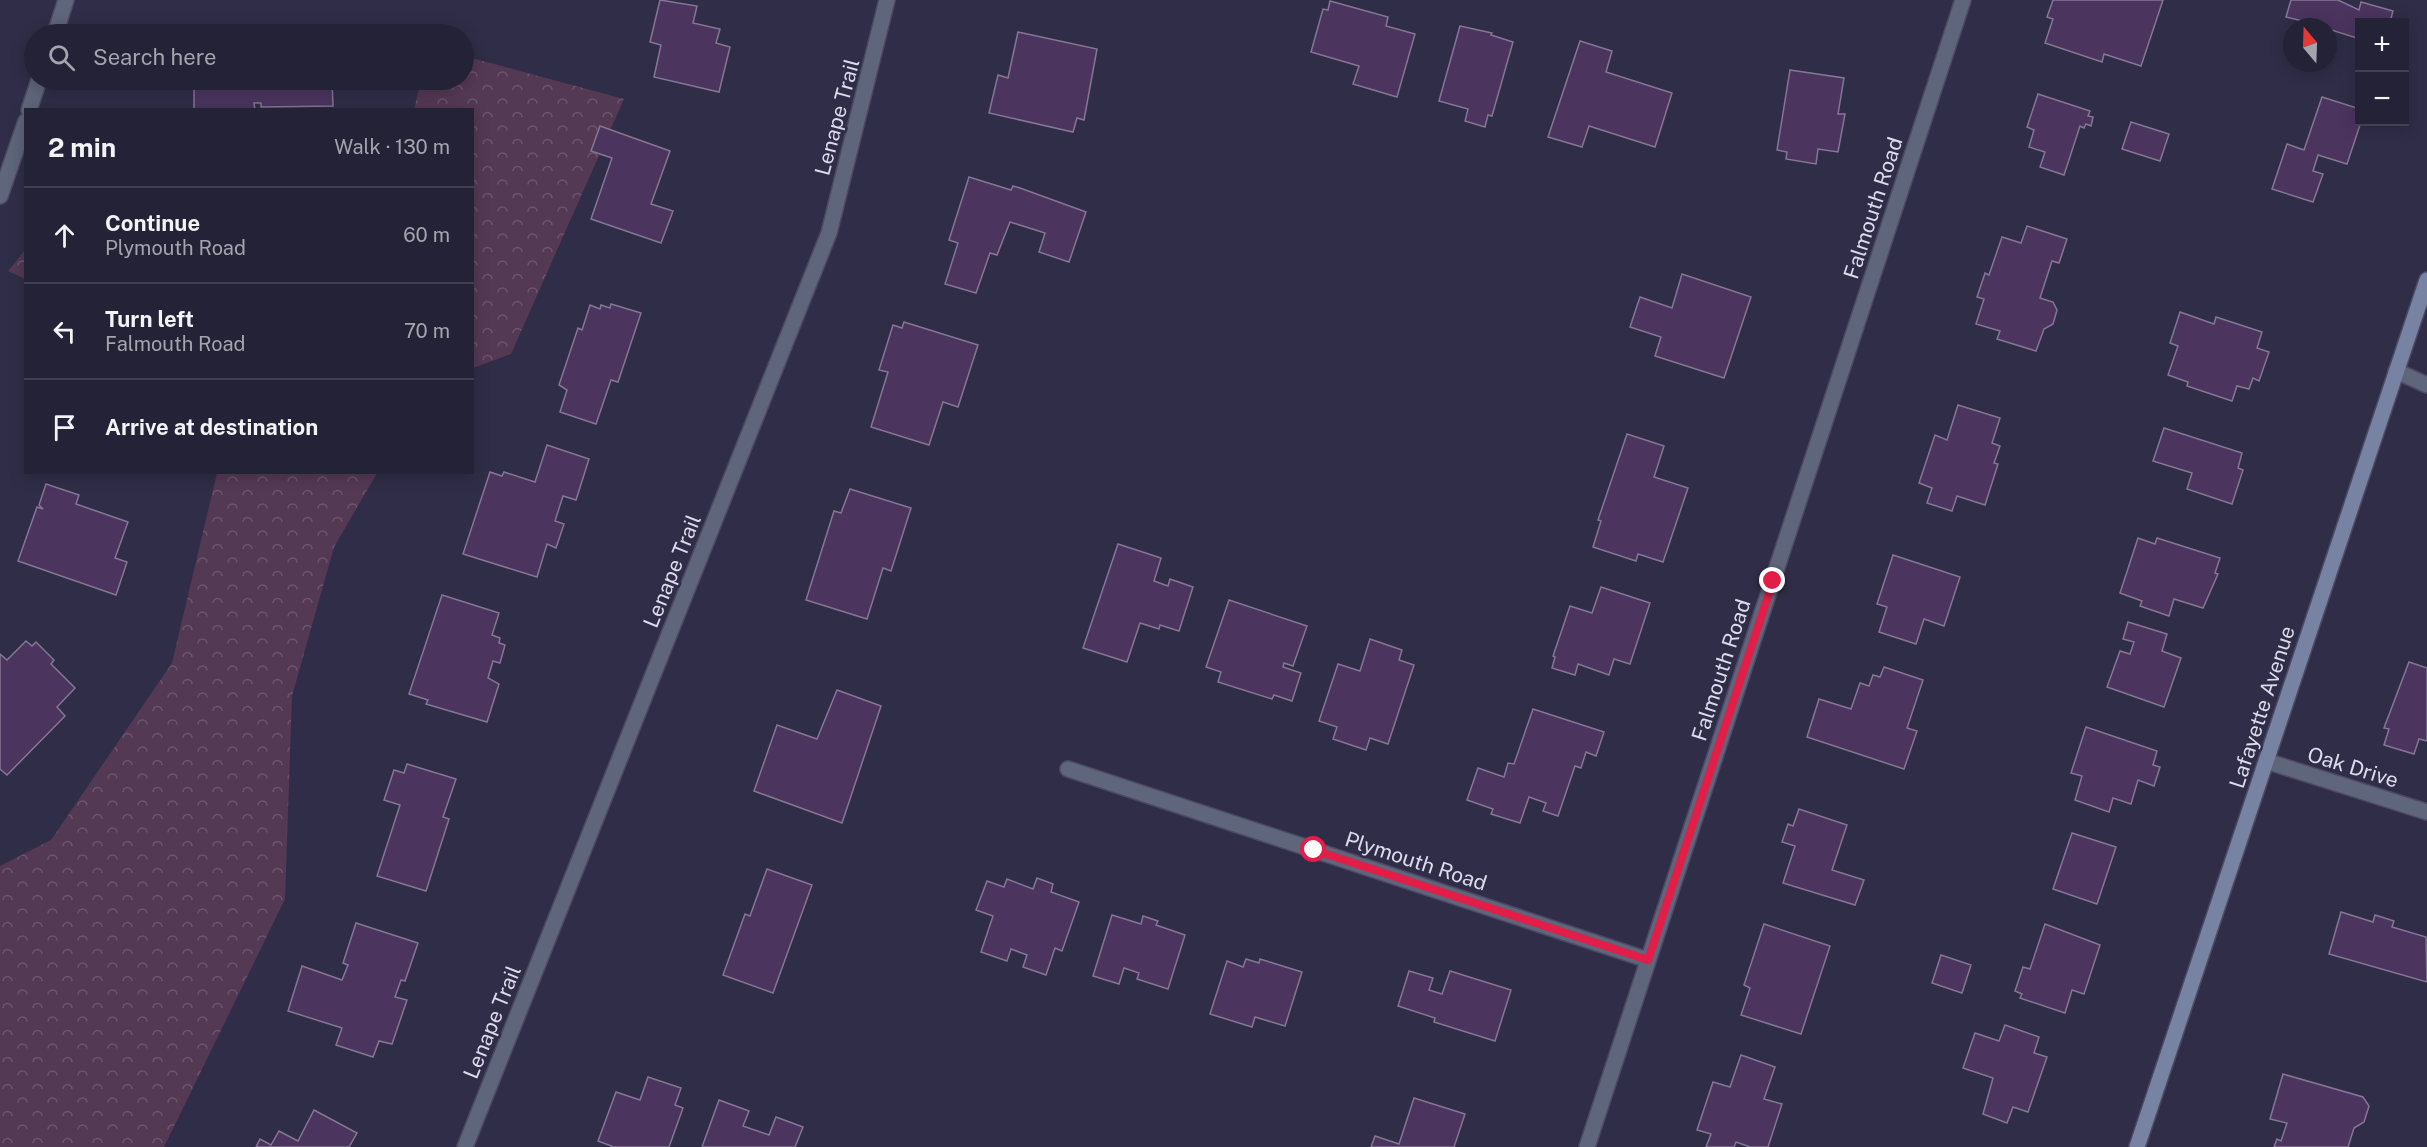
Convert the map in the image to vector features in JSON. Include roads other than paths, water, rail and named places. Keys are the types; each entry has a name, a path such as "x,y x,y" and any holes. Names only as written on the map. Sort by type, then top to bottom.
{"street":[{"path":"58,24 66,0"},
{"name":"Lenape Trail","path":"465,1147 829,233 887,0"},
{"name":"Falmouth Road","path":"1587,1147 1963,0"},
{"path":"30,108 36,90"},
{"path":"0,196 24,127"},
{"name":"Lafayette Avenue","path":"2137,1147 2427,280"},
{"path":"2396,371 2427,385"},
{"name":"Oak Drive","path":"2266,761 2427,812"},
{"name":"Plymouth Road","path":"1068,769 1648,960"}]}
